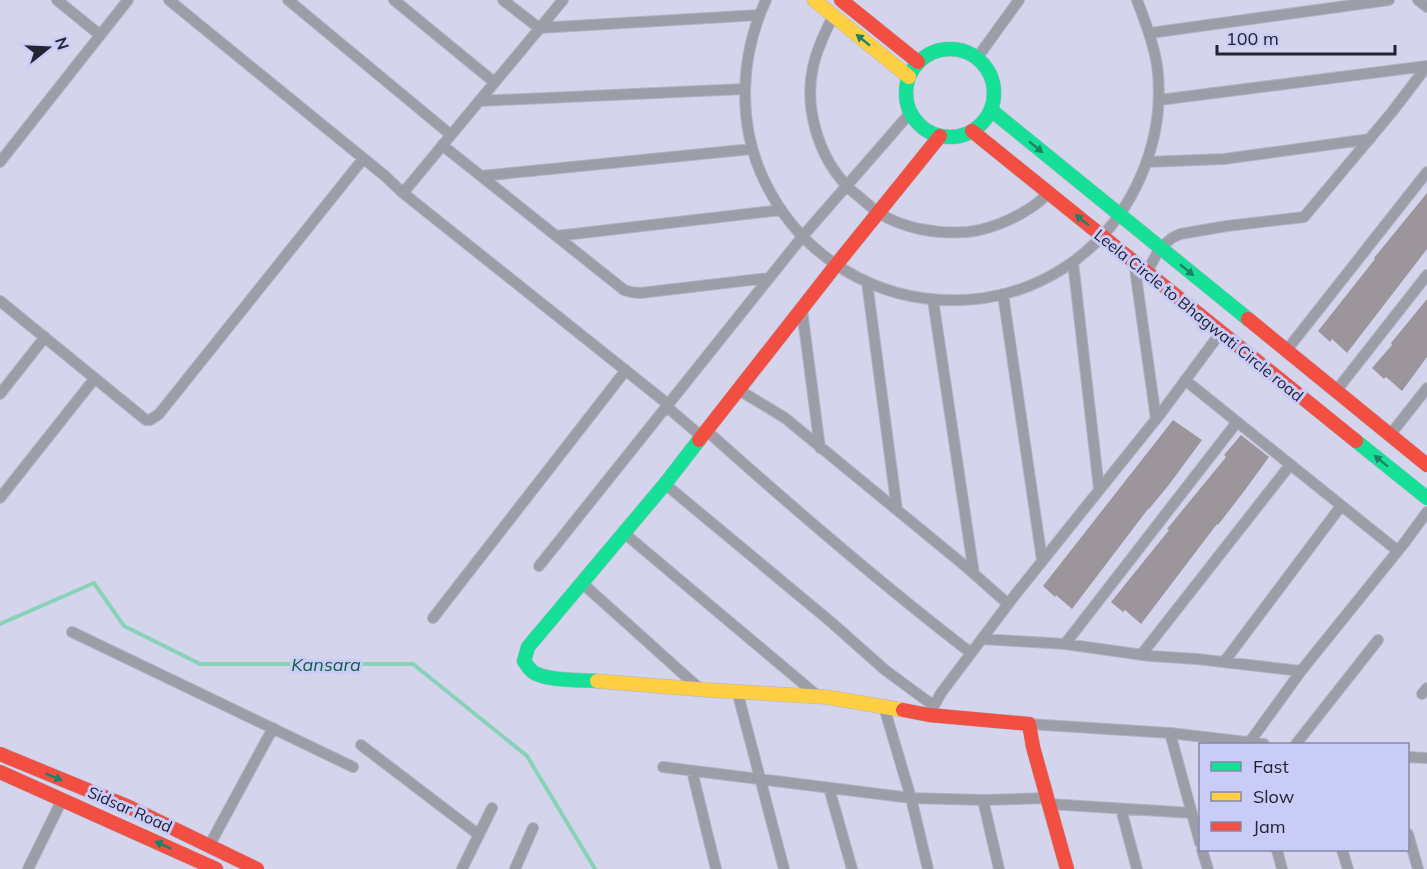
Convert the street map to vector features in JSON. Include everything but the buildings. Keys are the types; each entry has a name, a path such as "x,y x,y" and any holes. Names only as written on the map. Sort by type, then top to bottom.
{"street":[{"path":"57,0 100,35"},
{"path":"0,162 128,0"},
{"path":"169,0 403,193 626,370 912,607 971,653"},
{"path":"288,0 450,135"},
{"path":"394,0 494,82"},
{"path":"503,0 539,28 759,15"},
{"path":"403,193 563,0"},
{"path":"766,0 748,51 744,89 746,120 752,149 769,191 802,237 837,266 867,282 899,294 933,300 968,300 1003,294 1040,281 1073,262 1102,236 1120,215 1147,162 1155,132 1159,100 1157,66 1150,33 1137,0"},
{"path":"814,0 909,76"},
{"path":"977,58 1019,0"},
{"path":"1150,33 1389,0"},
{"path":"1418,0 1427,7"},
{"path":"843,1 918,62"},
{"path":"834,16 819,45 812,69 810,94 813,119 820,144 832,166 847,186 879,213 907,226 938,232 969,232 999,225 1027,211 1049,193"},
{"path":"953,49 966,52 985,66 991,76 994,99 991,110 980,126 962,136 951,137 940,136 928,131 918,123 911,112 906,94 909,76 918,62 928,54 953,49"},
{"path":"1159,100 1427,66"},
{"path":"1147,272 1160,248 1180,234 1304,217 1370,139 1427,66"},
{"path":"479,101 744,89"},
{"name":"Leela Circle to Bhagwati Circle road","path":"991,110 1427,465"},
{"path":"539,566 802,237 911,112"},
{"name":"Leela Circle to Bhagwati Circle road","path":"972,131 1426,494"},
{"path":"940,136 665,484 528,647 524,661 528,669 536,675 545,677 819,697 1029,724 1170,733 1242,743"},
{"path":"1147,162 1224,159 1370,139"},
{"path":"442,145 624,290 640,293 769,278"},
{"path":"481,176 752,149"},
{"path":"0,301 147,420 150,420 155,417 363,159"},
{"path":"1286,351 1427,172"},
{"path":"556,236 781,210"},
{"path":"1073,262 1099,489"},
{"path":"1134,262 1156,419"},
{"path":"1336,391 1427,275"},
{"path":"867,282 897,510"},
{"path":"1003,294 1042,560"},
{"path":"933,300 974,574"},
{"path":"802,310 820,448"},
{"path":"931,711 941,693 1008,604 1156,419 1221,332"},
{"path":"0,394 45,337"},
{"path":"433,618 626,370"},
{"path":"0,498 95,378"},
{"path":"1185,380 1398,551"},
{"path":"1390,435 1427,388"},
{"path":"739,390 785,418 1008,604"},
{"path":"1065,644 1237,422"},
{"path":"1140,655 1290,465"},
{"path":"665,484 831,622 931,711"},
{"path":"1224,662 1341,506"},
{"path":"1250,743 1301,671 1427,512"},
{"path":"624,533 819,697"},
{"path":"582,583 700,689"},
{"path":"72,632 352,767"},
{"path":"982,639 1065,644 1140,655 1301,671"},
{"path":"1297,743 1378,640"},
{"path":"737,691 784,869"},
{"path":"884,707 911,798 928,869"},
{"path":"1029,724 1033,747 1067,869"},
{"path":"213,868 214,848 273,728"},
{"path":"1170,733 1199,839"},
{"path":"361,745 479,835"},
{"name":"Sidsar Road","path":"0,754 129,807 257,869"},
{"path":"1409,757 1427,758"},
{"path":"663,767 911,798 1049,801 1192,813"},
{"path":"692,771 716,869"},
{"name":"Sidsar Road","path":"0,772 213,868"},
{"path":"829,788 852,869"},
{"path":"28,869 62,800"},
{"path":"983,800 999,869"},
{"path":"462,869 492,808"},
{"path":"1120,808 1137,869"},
{"path":"515,869 533,828"},
{"path":"1409,840 1418,869"},
{"path":"1203,851 1208,869"},
{"path":"1278,851 1282,869"},
{"path":"1343,851 1348,869"}],"waterway":[{"name":"Kansara","path":"0,624 94,583 124,626 200,664 413,664 527,756 595,869"}],"traffic: fast":[{"path":"950,49 967,53 981,62 990,76 994,93 990,110 981,124 967,133 950,137 933,133 919,124 910,110 906,93 910,76 919,62 933,53 950,49"},
{"path":"991,110 1248,319"},
{"path":"597,681 564,680 539,675 532,671 524,661 528,647 665,484 699,440"},
{"path":"1356,441 1427,498"}],"traffic: slow":[{"path":"814,0 909,77"},
{"path":"597,681 826,697 903,710"}],"traffic: jam":[{"path":"841,0 918,62"},
{"path":"972,131 1356,441"},
{"path":"699,440 940,136"},
{"path":"1248,319 1427,465"},
{"path":"903,710 929,715 1029,724 1033,747 1067,869"},
{"path":"0,754 129,807 257,869"},
{"path":"0,772 216,869"}]}
